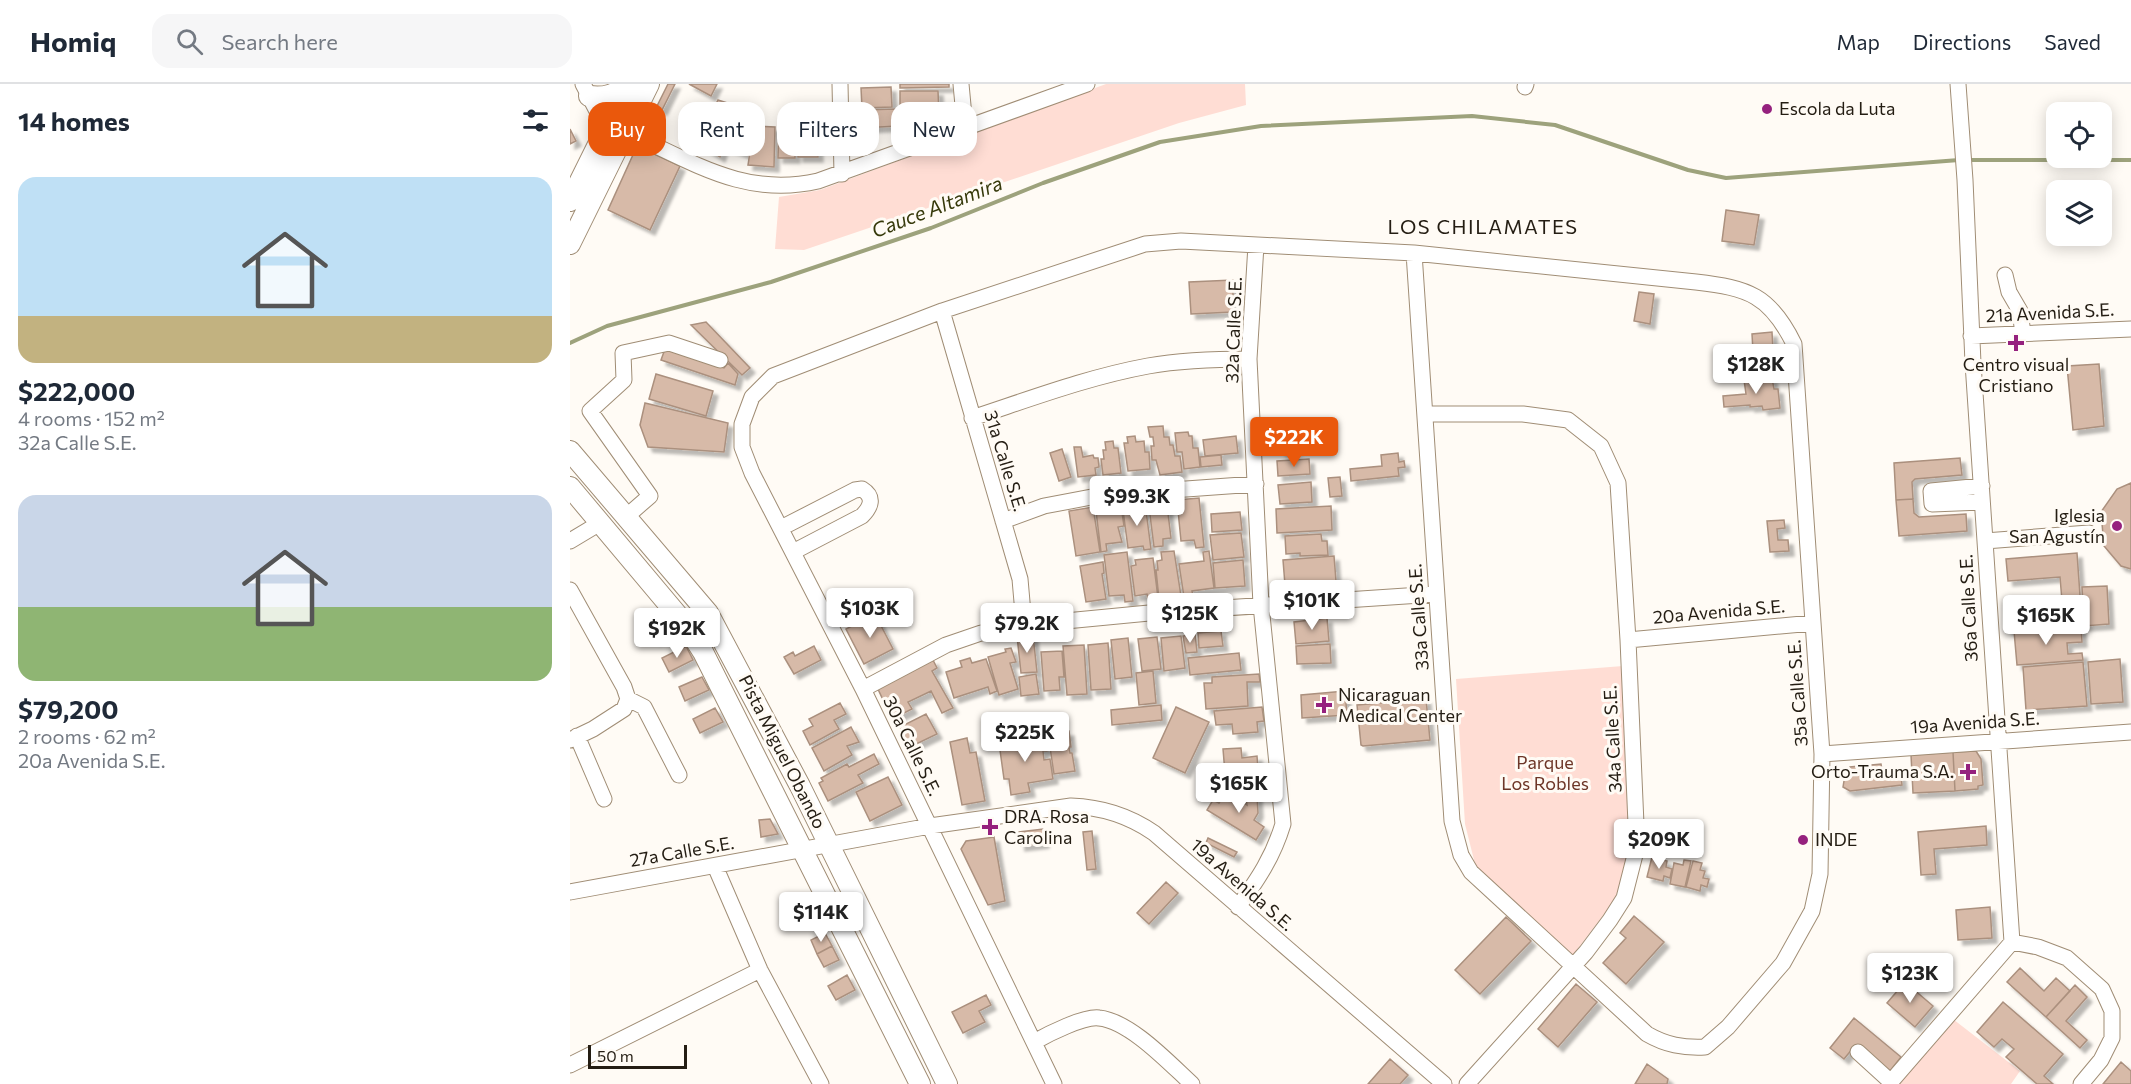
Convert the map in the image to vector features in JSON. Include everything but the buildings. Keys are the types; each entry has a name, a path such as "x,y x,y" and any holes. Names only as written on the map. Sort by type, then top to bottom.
{"main road":[{"path":"586,90 599,97 609,96 627,84"},
{"path":"622,102 627,84"},
{"path":"636,102 649,84"},
{"path":"570,201 598,156"},
{"path":"570,244 605,156"},
{"name":"Pista Miguel Obando","path":"570,451 708,613 784,754 948,1084"},
{"name":"Pista Miguel Obando","path":"570,487 685,624 703,652 920,1084"}],"street":[{"path":"840,84 842,174"},
{"path":"961,84 962,102"},
{"path":"977,122 1087,84"},
{"name":"36a Calle S.E.","path":"1958,84 1965,180 1971,336 2012,942"},
{"path":"666,151 708,171 740,182 771,186 798,186 842,174 891,155"},
{"path":"942,311 1145,244 1181,241 1414,253"},
{"name":"32a Calle S.E.","path":"1238,907 1262,873 1275,849 1283,824 1261,605 1250,359 1256,245"},
{"name":"35a Calle S.E.","path":"1414,253 1726,286 1755,295 1784,322 1794,344 1822,754 1820,874 1812,911 1783,963 1717,1038 1705,1047 1676,1047 1660,1042 1647,1034 1574,965"},
{"name":"33a Calle S.E.","path":"1414,253 1452,821 1457,844 1471,872 1574,965"},
{"path":"2006,275 2010,292 2020,311 2023,334"},
{"name":"31a Calle S.E.","path":"942,311 1020,579 1024,625"},
{"name":"30a Calle S.E.","path":"942,311 773,376 752,397 742,424 742,447 752,473 863,689 1054,1084"},
{"name":"21a Avenida S.E.","path":"1971,336 2131,329"},
{"path":"627,516 650,496 590,411 624,380 623,352 669,343 720,360"},
{"path":"972,418 1075,384 1148,366 1203,360 1250,359"},
{"name":"34a Calle S.E.","path":"1425,414 1523,414 1568,420 1601,446 1618,483 1629,640 1637,847 1624,898 1610,920 1574,965 1467,1084"},
{"path":"1004,521 1044,506 1102,495 1256,484"},
{"path":"1982,486 1931,491 1932,504 1982,502"},
{"path":"781,528 855,490 862,489 870,495 871,502 862,516 793,552"},
{"path":"570,541 600,523"},
{"path":"1985,541 2090,533"},
{"path":"570,590 624,687 628,699 624,709 574,738 604,799"},
{"path":"863,689 946,645 981,633 1024,625 1149,613 1436,594"},
{"name":"20a Avenida S.E.","path":"1629,640 1813,623"},
{"path":"628,699 644,707 679,775"},
{"name":"19a Avenida S.E.","path":"1822,754 2131,732"},
{"name":"19a Avenida S.E.","path":"801,851 930,826 1071,807 1093,807 1135,820 1154,833 1444,1084"},
{"name":"27a Calle S.E.","path":"570,892 801,851"},
{"path":"715,866 760,970 821,1084"},
{"path":"1858,1052 1890,1083 2012,942 2038,947 2067,958 2102,988 2112,1011 2112,1038 2101,1060 2081,1084"},
{"path":"570,1065 760,970"},
{"path":"1034,1042 1061,1028 1098,1017 1130,1029 1192,1084"}],"green space":[{"path":"1106,84 1245,84 1246,105 1179,123 804,250 775,249 779,197 820,190 912,156 977,156 977,132"},
{"name":"Parque Los Robles","path":"1623,666 1631,838 1623,877 1614,901 1573,955 1486,878 1475,864 1465,824 1456,679"},
{"path":"1949,1016 2020,1071 2011,1084 1889,1084"}],"waterway":[{"name":"Cauce Altamira","path":"570,343 607,326 771,282 931,228 1043,183 1160,142 1261,126 1472,116 1555,125 1688,170 1726,178 1959,160"},
{"path":"1967,160 2131,160"}],"place":[{"name":"Escola da Luta","path":"1767,109"},
{"name":"Centro visual Cristiano","path":"2016,343"},
{"name":"Iglesia San Agustín","path":"2117,526"},
{"name":"Nicaraguan Medical Center","path":"1324,705"},
{"name":"Orto-Trauma S.A.","path":"1968,772"},
{"name":"DRA. Rosa Carolina","path":"990,827"},
{"name":"INDE","path":"1803,840"}],"district":[{"name":"LOS CHILAMATES","path":"1483,227"}]}
